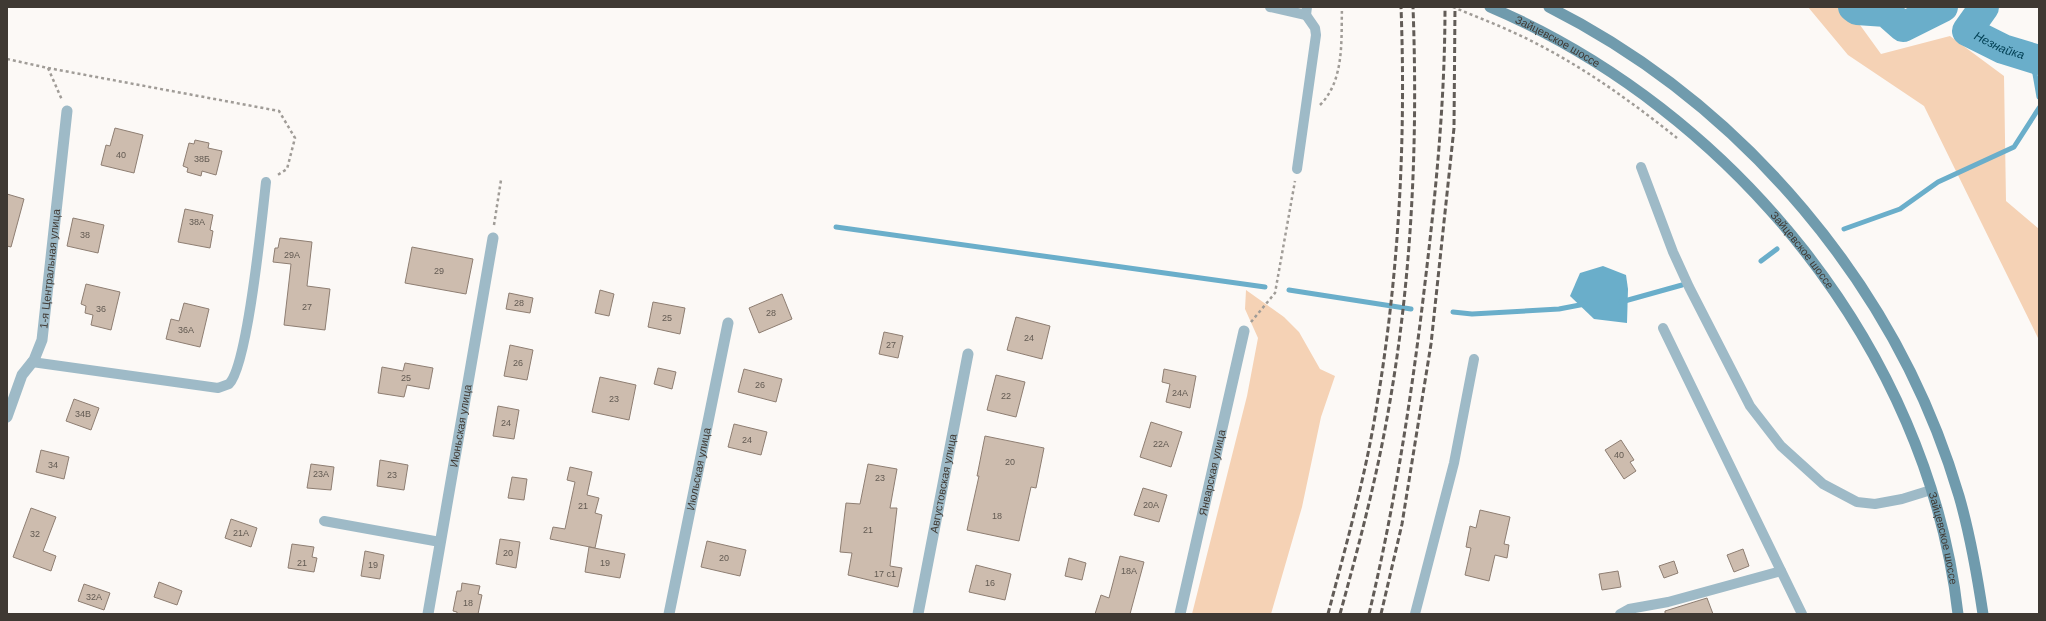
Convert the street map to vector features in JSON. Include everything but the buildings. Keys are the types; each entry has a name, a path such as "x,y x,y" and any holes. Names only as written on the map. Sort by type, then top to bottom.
{"main road":[{"name":"Зайцевское шоссе","path":"1490,7 1580,52 1678,121 1715,152 1758,196 1800,248 1841,302 1862,335 1897,401 1931,490 1946,550 1958,614"},
{"path":"1549,7 1602,36 1680,89 1733,135 1792,197 1851,272 1899,351 1934,426 1958,494 1970,541 1983,614"}],"street":[{"name":"1-я Центральная улица","path":"7,417 22,375 32,362 42,340 67,111"},
{"name":"Июньская улица","path":"428,614 493,238"},
{"name":"Июльская улица","path":"669,614 728,323"},
{"name":"Январская улица","path":"1180,614 1244,331"},
{"name":"Августовская улица","path":"918,614 968,354"}],"lane":[{"path":"1270,7 1306,11 1315,28 1316,35 1306,119 1298,169"},
{"path":"1641,167 1670,246 1689,287 1750,406 1781,446 1823,484 1857,502 1875,504 1902,499 1931,490"},
{"path":"32,362 218,388 229,384 237,370 250,309 266,182"},
{"path":"1663,328 1802,614"},
{"path":"1415,614 1454,463 1474,359"},
{"path":"324,521 440,542"},
{"path":"1620,614 1629,609 1668,602 1781,572"}],"path":[{"path":"1306,119 1326,99 1339,69 1342,7"},
{"path":"1453,7 1518,34 1578,67 1628,99 1677,138"},
{"path":"7,59 279,111 295,138 288,169 266,182"},
{"path":"48,68 67,111"},
{"path":"1244,331 1274,293 1298,169"},
{"path":"493,238 501,180"}],"shaded area":[{"path":"1808,7 1847,7 1881,54 1950,36 2004,76 2006,201 2039,229 2038,338 1924,106 1848,55"},
{"path":"1246,290 1284,317 1299,332 1320,369 1335,376 1321,417 1302,507 1271,614 1192,614 1247,396 1258,338 1245,309"}],"water":[{"path":"1603,266 1626,275 1628,289 1627,323 1594,319 1570,296 1580,273"}],"waterway":[{"name":"Незнайка","path":"1853,7 1857,10 1886,12 1903,27 1943,7"},
{"name":"Незнайка","path":"1984,7 1967,31 2003,49 2039,60"},
{"path":"2028,57 2035,74 2039,97"},
{"path":"1844,229 1900,209 1938,182 2014,147 2039,108"},
{"path":"836,227 1265,287"},
{"path":"1761,261 1777,249"},
{"path":"1621,302 1682,285"},
{"path":"1289,290 1411,309"},
{"path":"1453,312 1472,314 1559,309 1585,304"}],"railway":[{"path":"1328,614 1367,457 1385,355 1396,256 1399,206 1402,106 1401,7"},
{"path":"1340,614 1361,537 1379,459 1397,358 1412,208 1415,107 1413,7"},
{"path":"1369,614 1395,491 1420,325 1433,214 1442,111 1445,7"},
{"path":"1381,614 1402,524 1431,344 1454,128 1455,7"}]}
